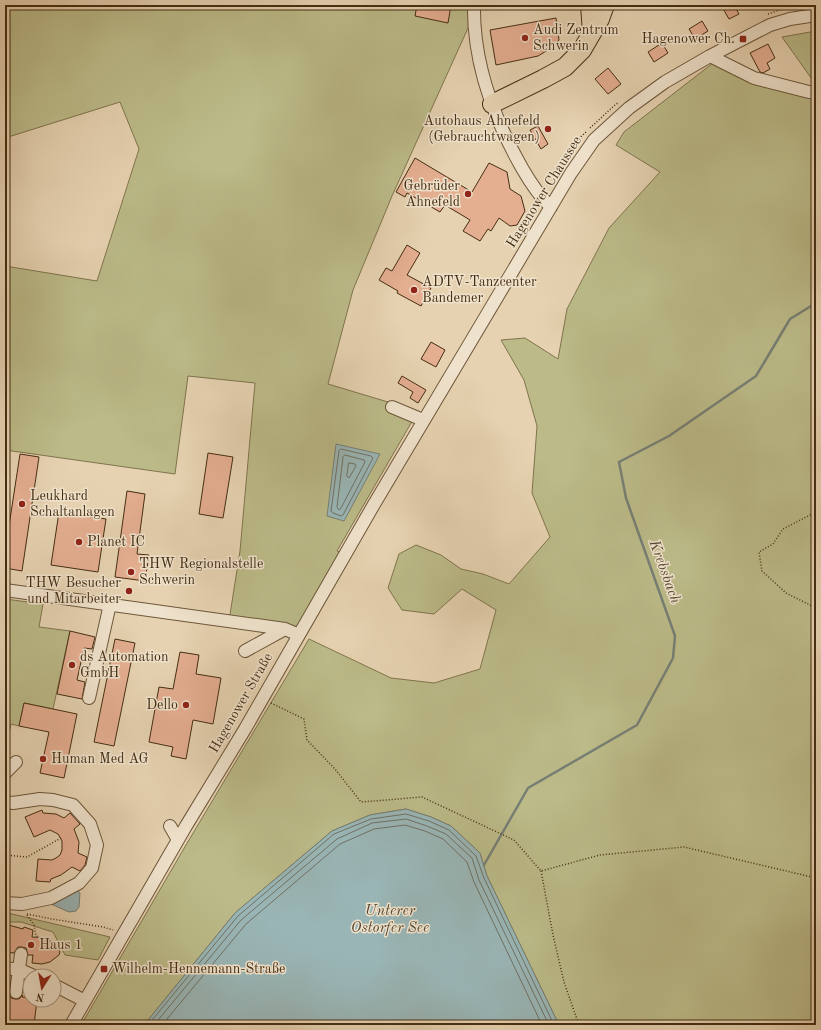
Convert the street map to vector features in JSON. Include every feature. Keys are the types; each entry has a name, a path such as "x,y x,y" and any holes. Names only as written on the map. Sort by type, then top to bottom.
{"highway":[{"path":"590,5 592,34"},
{"path":"492,104 565,67 582,50 600,19 605,5"}],"street":[{"path":"474,5 474,18 479,57 498,120 513,152 532,184 544,201 551,207"},
{"name":"Hagenower Chaussee","path":"423,420 571,173 594,140 629,108 665,82 710,56 770,25 790,19 816,15"},
{"path":"710,56 754,78 809,92"},
{"path":"392,407 423,420"},
{"name":"Hagenower Straße","path":"71,1025 178,840 263,698 299,635 322,587 423,420"},
{"path":"5,590 286,629 299,635"},
{"path":"89,698 110,604"},
{"path":"246,651 286,629"},
{"path":"5,772 16,762"},
{"path":"5,802 13,803 40,799 73,804 90,824 97,845 92,868 79,883 51,898 22,904 5,903"},
{"path":"170,826 178,840"},
{"path":"16,992 21,954"},
{"path":"5,968 20,970"},
{"path":"62,989 85,1001"}],"path":[{"path":"816,512 783,529 773,544 759,552 762,571 786,593 816,608"},
{"path":"263,698 283,710 304,719 307,740 335,769 362,802 422,797 514,840 541,871 561,968 579,1025"},
{"path":"5,855 27,857 61,838"},
{"path":"541,871 600,855 684,847 816,878"},
{"path":"40,938 36,936 34,925 26,913 52,920 103,927 117,931"}],"shaded area":[{"path":"5,5 474,5 473,17 392,196 353,290 328,384 418,411 337,551 345,554 299,635 229,621 240,551 255,383 188,376 175,474 5,450 5,266 97,281 139,149 120,102 5,138"},
{"path":"816,31 816,1025 559,1025 487,876 480,853 451,826 431,817 406,809 370,815 332,831 235,913 144,1025 81,1025 309,639 391,678 434,683 480,669 496,610 462,589 434,614 402,610 388,588 399,554 416,545 441,555 461,569 483,574 509,584 550,537 532,493 537,426 524,380 501,340 525,338 558,359 567,309 609,228 660,172 616,145 624,132 713,63 809,92 814,82 782,37"},
{"path":"5,599 43,604 39,627 70,631 53,709 24,703 19,726 11,724 5,752"},
{"path":"5,913 110,937 98,960 65,955 53,932 21,922 5,922"}],"water":[{"path":"336,444 380,454 344,521 327,516"},
{"name":"Unterer Ostorfer See","path":"406,809 431,817 451,826 480,853 487,876 559,1025 144,1025 235,913 332,831 370,815"},
{"path":"76,889 80,893 79,907 76,911 69,912 51,904 51,903"}],"building":[{"path":"417,5 451,5 448,23 415,16"},
{"path":"721,5 734,5 739,14 729,19"},
{"path":"556,18 559,40 553,47 538,56 496,65 490,30"},
{"path":"702,21 708,31 695,39 689,29"},
{"path":"662,43 668,53 654,62 648,52"},
{"path":"768,44 775,58 767,63 770,69 763,73 760,72 750,53"},
{"path":"608,68 621,84 608,94 595,79"},
{"path":"538,126 548,144 541,149 530,130"},
{"name":"Gebrüder Ahnefeld","path":"415,158 472,192 489,163 507,172 510,189 521,196 525,211 517,225 510,226 499,218 491,231 488,229 480,241 463,231 470,220 445,205 440,212 407,193 405,197 396,192"},
{"path":"407,245 420,253 407,275 431,288 421,306 397,293 398,291 379,280 386,268 392,271"},
{"path":"431,342 445,350 436,367 421,359"},
{"path":"402,376 426,390 418,403 410,398 413,392 398,383"},
{"path":"208,453 233,457 223,518 199,514"},
{"name":"Leukhard Schaltanlagen","path":"20,454 39,457 22,571 5,568 5,552"},
{"path":"127,491 145,494 137,554 149,555 145,581 115,577"},
{"name":"Planet IC","path":"59,512 106,519 98,572 51,565"},
{"name":"ds Automation GmbH","path":"70,631 95,637 92,649 84,648 77,680 85,682 82,699 57,694"},
{"path":"115,639 135,643 114,746 94,742"},
{"name":"Dello","path":"180,652 199,655 196,674 221,678 213,724 193,720 186,759 171,756 173,747 149,742 159,687 173,689"},
{"path":"24,703 77,714 64,778 40,773 49,732 19,726"},
{"path":"42,810 43,813 56,814 64,818 70,813 80,824 74,829 79,842 78,853 87,857 85,865 80,871 72,867 61,875 51,879 50,882 36,881 38,859 52,860 60,855 62,850 62,841 58,834 50,830 34,837 25,817"},
{"name":"Haus 1","path":"5,924 33,930 32,937 49,938 49,940 58,947 60,952 59,955 50,962 42,964 32,963 33,955 28,955 26,948 18,947 14,953 5,952"},
{"path":"8,991 11,998 19,999 22,996 22,1008 36,1008 34,1025 5,1025"}],"waterway":[{"name":"Krebsbach","path":"484,865 528,788 637,725 673,658 675,636 626,498 619,462 669,436 756,376 790,319 816,303"}],"place":[{"name":"Audi Zentrum Schwerin","path":"525,38"},
{"name":"Hagenower Ch.","path":"743,39"},
{"name":"Autohaus Ahnefeld (Gebrauchtwagen)","path":"548,129"},
{"name":"Gebrüder Ahnefeld","path":"468,194"},
{"name":"ADTV-Tanzcenter Bandemer","path":"414,290"},
{"name":"Leukhard Schaltanlagen","path":"22,504"},
{"name":"Planet IC","path":"79,542"},
{"name":"THW Regionalstelle Schwerin","path":"131,572"},
{"name":"THW Besucher und Mitarbeiter","path":"129,591"},
{"name":"ds Automation GmbH","path":"72,665"},
{"name":"Dello","path":"186,705"},
{"name":"Human Med AG","path":"43,759"},
{"name":"Haus 1","path":"31,945"},
{"name":"Wilhelm-Hennemann-Straße","path":"104,969"}]}
